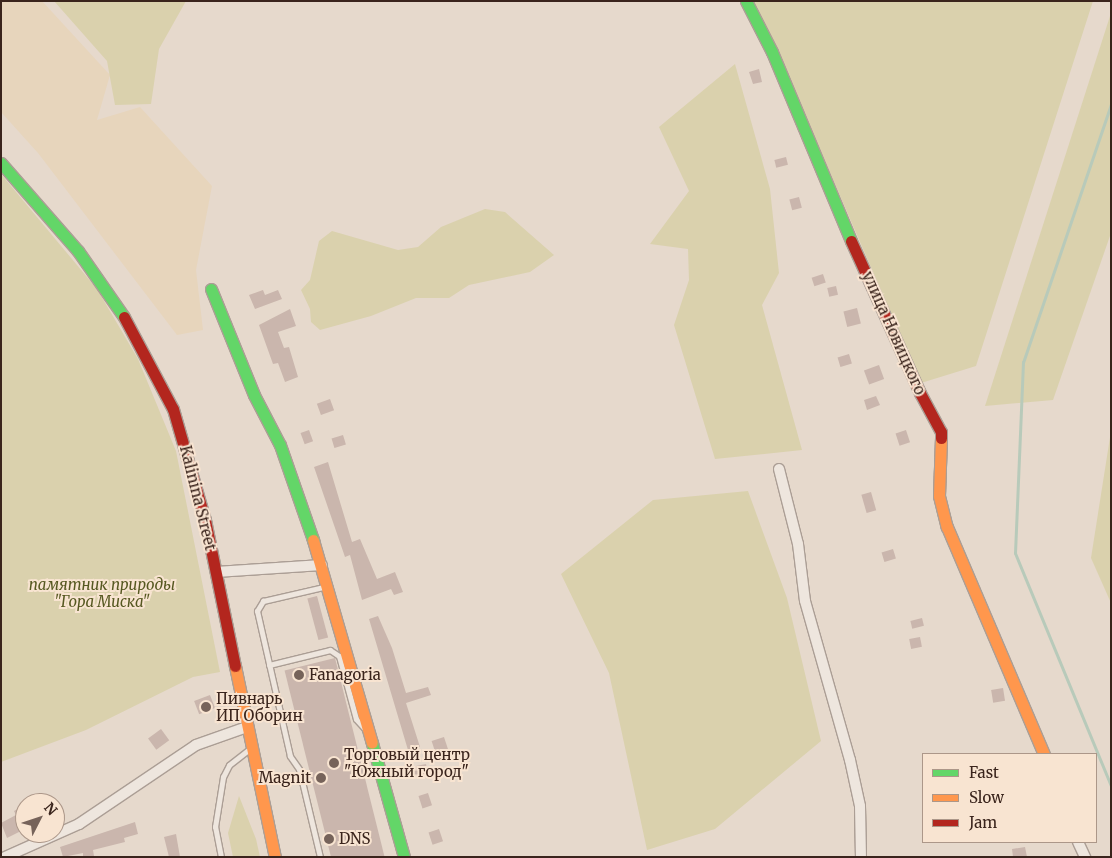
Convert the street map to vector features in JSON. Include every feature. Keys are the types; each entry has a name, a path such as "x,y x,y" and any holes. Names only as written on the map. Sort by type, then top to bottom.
{"street":[{"name":"улица Новицкого","path":"746,1 772,52 813,155 920,393 941,432 939,496 947,527 1044,753"},
{"name":"Kalinina Street","path":"1,163 90,267 119,306 148,356 173,409 192,468 216,572 275,857"},
{"path":"211,289 254,396 280,445 330,586 404,857"},
{"path":"779,469 798,544 805,601 850,760 860,806 861,857"},
{"path":"216,572 322,564"},
{"path":"5,857 79,824 196,745 247,727"},
{"path":"1078,843 1085,857"}],"lane":[{"path":"320,857 299,768 290,756 258,605 263,601 330,586"},
{"path":"270,665 330,650 339,656 356,720 371,733"},
{"path":"220,857 215,826 223,777 229,765 251,748"}],"shaded area":[{"path":"1,1 42,1 110,75 97,120 140,107 212,186 196,270 203,330 177,335 38,153 1,112"}],"green space":[{"path":"54,1 186,1 159,49 151,104 115,105 107,61"},
{"path":"751,1 1093,1 976,366 921,383 770,34"},
{"path":"1111,13 1111,233 1053,400 985,406"},
{"path":"735,64 770,189 779,273 762,305 802,450 715,459 674,325 689,280 688,249 650,244 689,191 659,127"},
{"name":"памятник природы \"Гора Миска\"","path":"1,174 97,289 138,359 176,451 220,672 193,677 86,730 1,762"},
{"path":"485,209 505,212 554,255 530,272 469,285 449,298 416,298 371,316 320,330 311,322 310,309 301,290 310,280 319,241 332,231 398,250 418,247 441,227"},
{"path":"1111,431 1111,603 1091,558"},
{"path":"748,491 787,598 821,741 715,829 647,850 609,673 561,574 653,500"},
{"path":"239,796 256,839 260,857 233,857 228,833"}],"building":[{"path":"759,69 762,82 753,84 749,72"},
{"path":"786,157 788,165 776,168 774,160"},
{"path":"799,197 802,208 792,210 789,200"},
{"path":"823,274 826,283 814,286 812,278"},
{"path":"836,286 838,295 829,297 827,288"},
{"path":"263,290 265,295 278,290 282,299 255,309 249,295"},
{"path":"857,308 861,324 847,327 843,311"},
{"path":"290,309 296,326 278,332 284,348 289,347 298,377 285,382 278,363 273,364 259,325"},
{"path":"849,354 852,364 840,367 838,358"},
{"path":"879,365 884,379 869,385 864,370"},
{"path":"876,396 880,405 867,410 864,400"},
{"path":"330,399 334,410 321,415 317,404"},
{"path":"309,430 313,441 305,444 301,433"},
{"path":"906,430 910,442 900,446 896,433"},
{"path":"343,435 346,445 334,448 332,439"},
{"path":"328,462 352,542 360,539 377,579 395,572 403,592 394,595 391,589 362,600 350,555 345,557 314,467"},
{"path":"871,492 876,510 867,513 861,495"},
{"path":"893,549 896,559 884,562 882,553"},
{"path":"317,596 328,638 318,640 307,599"},
{"path":"378,616 392,648 406,693 428,687 431,695 406,703 420,747 408,750 369,619"},
{"path":"922,618 924,626 912,629 910,621"},
{"path":"920,637 922,647 911,649 909,639"},
{"name":"Торговый центр \"Южный город\"","path":"335,658 385,857 331,857 285,671"},
{"path":"1003,688 1005,701 993,703 991,690"},
{"path":"210,695 215,708 199,714 194,701"},
{"path":"161,729 169,740 156,750 148,738"},
{"path":"444,737 448,749 436,753 432,741"},
{"path":"426,764 428,774 414,776 412,767"},
{"path":"428,793 432,805 423,808 418,796"},
{"path":"15,816 15,834 7,838 1,823"},
{"path":"135,822 138,834 124,838 125,842 93,850 94,856 83,857 83,853 63,857 60,847"},
{"path":"439,829 443,841 433,845 429,832"},
{"path":"176,834 180,857 169,857 164,837"},
{"path":"1025,847 1027,857 1013,857 1012,849"}],"waterway":[{"path":"1111,104 1023,362 1015,553 1111,786"}],"traffic: fast":[{"path":"746,1 772,52 851,241"},
{"path":"1,163 78,251 124,317"},
{"path":"211,289 254,395 280,445 313,540"},
{"path":"372,743 404,857"}],"traffic: slow":[{"path":"941,438 939,496 947,527 1044,753"},
{"path":"313,540 372,743"},
{"path":"235,666 275,857"}],"traffic: jam":[{"path":"851,241 920,393 941,432 941,438"},
{"path":"124,317 173,409 205,520 235,666"}],"place":[{"name":"Fanagoria","path":"299,675"},
{"name":"Пивнарь ИП Оборин","path":"206,707"},
{"name":"Торговый центр \"Южный город\"","path":"334,763"},
{"name":"Magnit","path":"321,778"},
{"name":"DNS","path":"329,839"}]}
